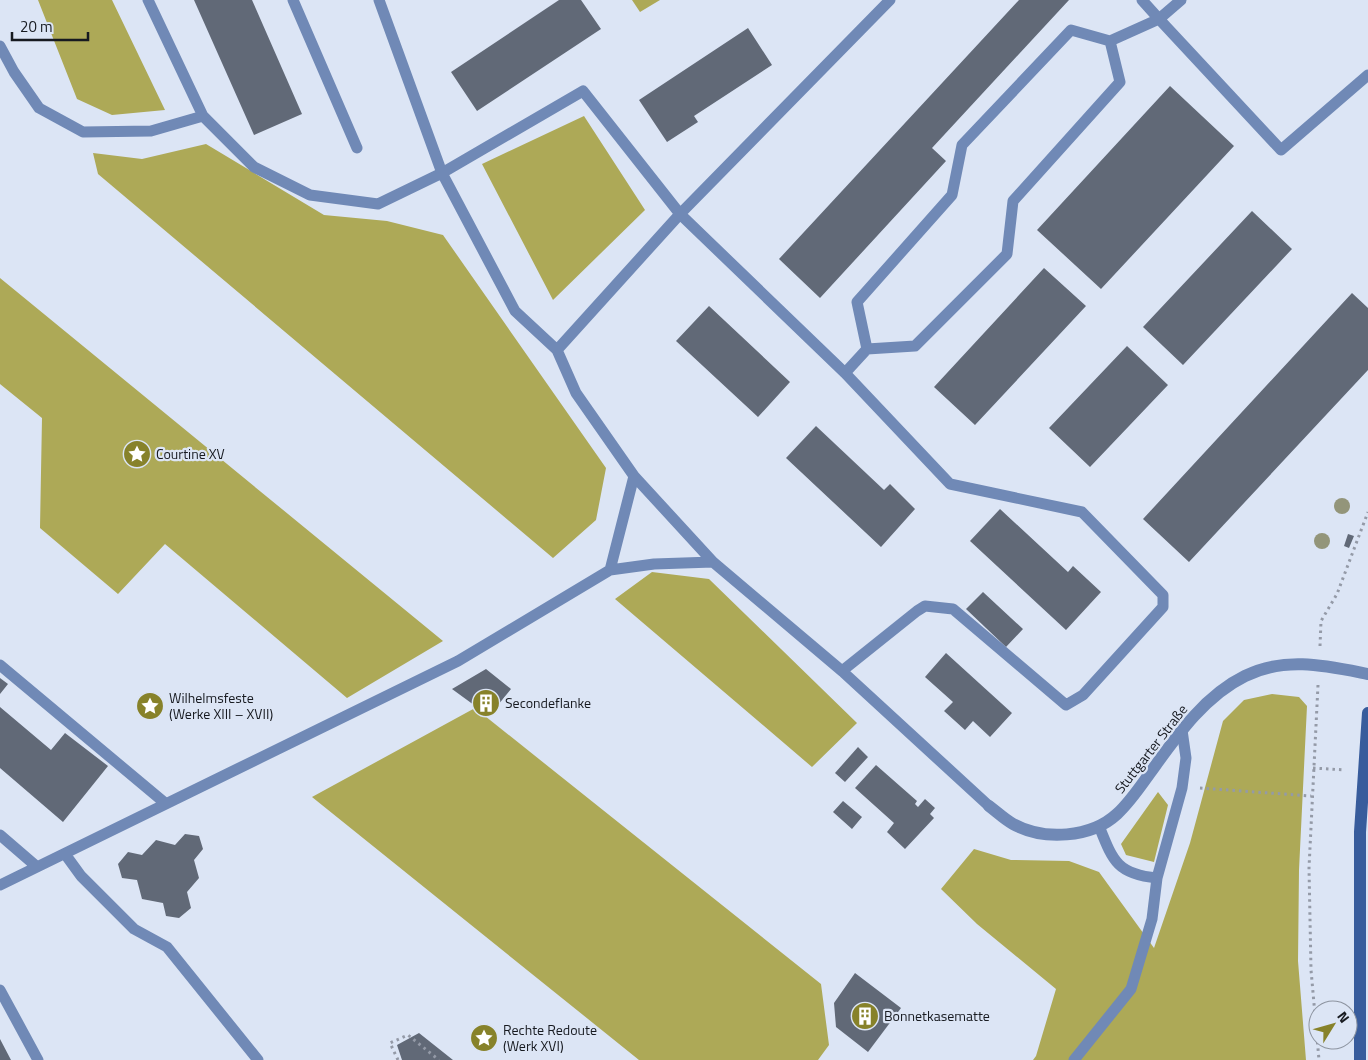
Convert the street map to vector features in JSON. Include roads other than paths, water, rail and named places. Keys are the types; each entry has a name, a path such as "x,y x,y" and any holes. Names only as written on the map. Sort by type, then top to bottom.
{"main road":[{"path":"1360,1060 1360,840 1368,713"}],"street":[{"name":"Stuttgarter Straße","path":"989,806 1014,825 1037,833 1064,834 1099,826 1116,816 1125,807 1182,730 1214,698 1246,676 1278,666 1319,665 1368,674"}],"lane":[{"path":"148,0 203,116 254,167 310,195 378,204 442,173 583,91 680,214 845,373 950,484 1082,512 1164,596 1163,606 1083,695 1066,705 953,609 925,606 842,671"},
{"path":"293,0 357,148"},
{"path":"379,0 442,173 515,311 557,350 576,393 634,476 713,562 842,671 989,806"},
{"path":"557,350 680,214 890,0"},
{"path":"1142,0 1281,150 1368,76"},
{"path":"867,349 857,302 952,195 962,145 1070,30 1110,41 1158,19 1181,0"},
{"path":"845,373 867,349 915,346 1007,254 1014,201 1120,82 1110,41"},
{"path":"0,46 14,72 40,108 83,132 151,131 203,116"},
{"path":"610,570 634,476"},
{"path":"0,885 458,661 610,570 654,564 713,562"},
{"path":"0,665 165,803"},
{"path":"1074,1060 1131,989 1152,919 1157,878 1185,774 1186,758 1182,730"},
{"path":"1099,826 1110,852 1122,868 1137,876 1157,878"},
{"path":"0,835 36,866"},
{"path":"66,854 81,876 134,929 167,947 258,1060"},
{"path":"0,990 38,1060"}],"place":[{"name":"Courtine XV","path":"137,454"},
{"name":"Secondeflanke","path":"486,703"},
{"name":"Wilhelmsfeste (Werke XIII – XVII)","path":"150,706"},
{"name":"Bonnetkasematte","path":"865,1016"},
{"name":"Rechte Redoute (Werk XVI)","path":"484,1038"}]}
